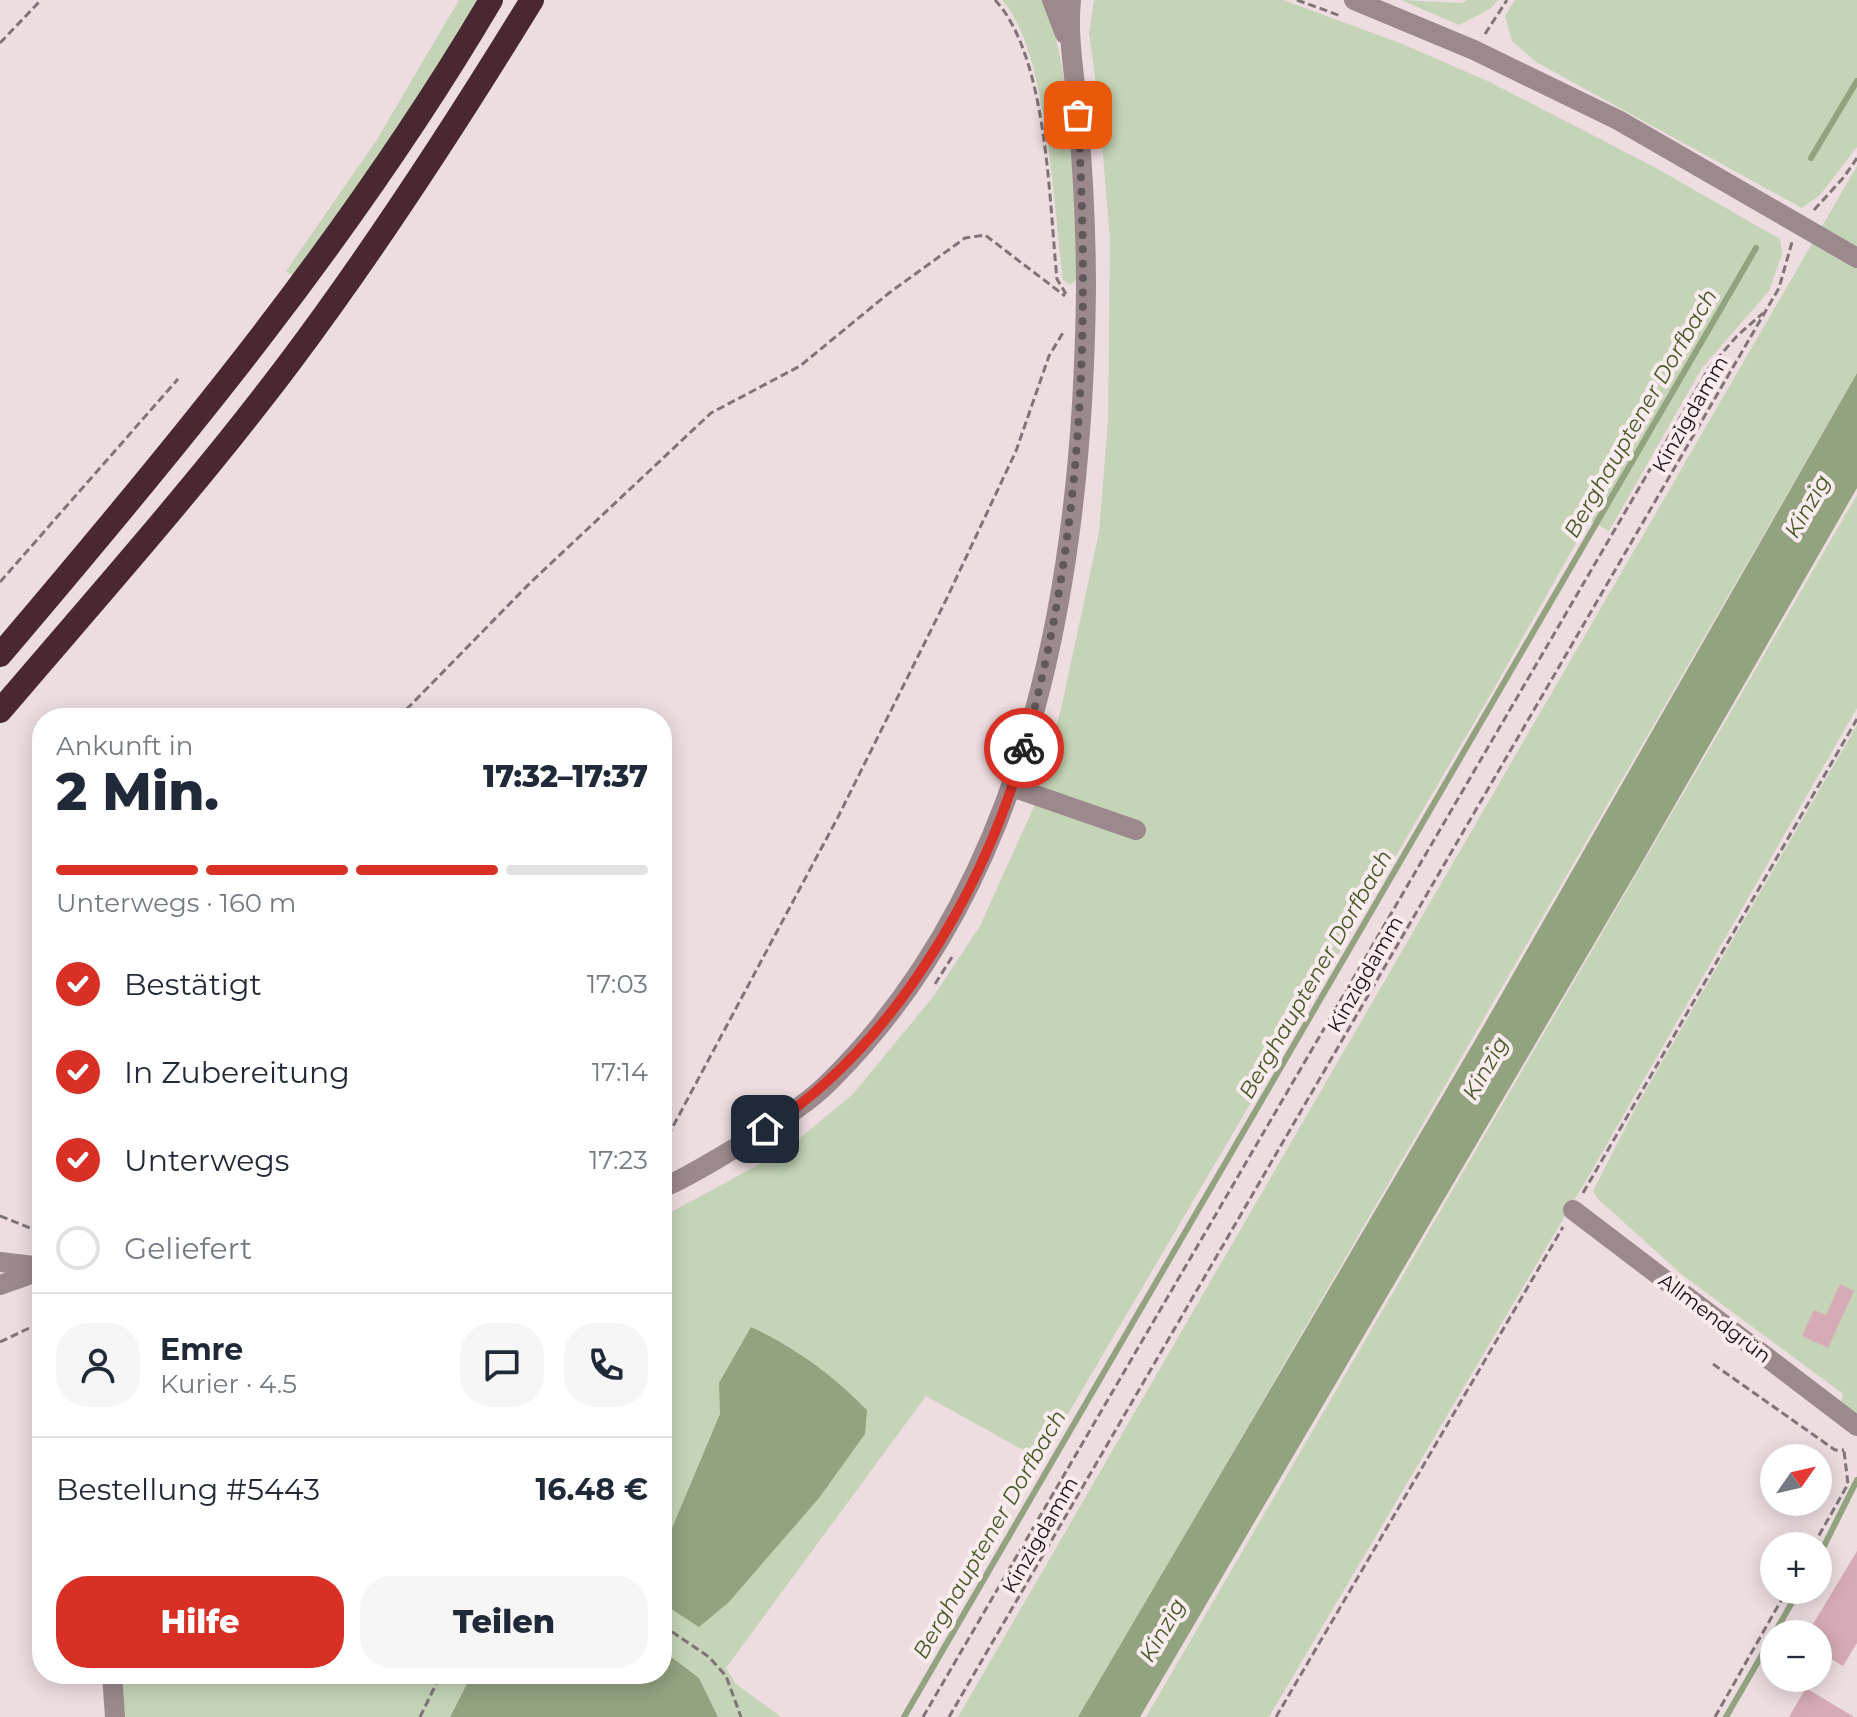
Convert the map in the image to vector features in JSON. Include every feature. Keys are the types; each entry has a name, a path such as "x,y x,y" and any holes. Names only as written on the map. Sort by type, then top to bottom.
{"highway":[{"path":"0,655 212,402 411,131 491,0"},
{"path":"0,711 189,489 290,362 466,108 532,0"}],"street":[{"path":"672,1183 786,1116 831,1081 876,1029 945,932 1012,787 1038,697 1065,565 1074,487 1086,289 1078,115 1066,0"},
{"path":"1353,10 1474,50 1618,120 1800,232 1857,258"},
{"path":"1012,787 1108,823 1136,830"},
{"name":"Allmendgrün","path":"1573,1210 1854,1433"},
{"path":"0,1262 32,1267"},
{"path":"0,1285 32,1272"},
{"path":"113,1684 115,1717"}],"path":[{"path":"0,43 41,0"},
{"path":"408,708 530,583 711,413 800,366 889,293 965,238 985,235 1068,298 1057,279 1041,126 1029,69 1017,33 995,0"},
{"path":"1297,0 1353,10"},
{"path":"1474,50 1507,0"},
{"path":"1800,232 1857,158"},
{"name":"Kinzigdamm","path":"949,1717 1766,311 1779,288 1800,232"},
{"path":"923,1717 1709,368 1737,336 1766,311"},
{"path":"672,1128 838,817 946,600 1016,451 1049,356 1064,331"},
{"path":"0,582 178,379"},
{"path":"1276,1717 1857,719"},
{"path":"934,986 956,950"},
{"path":"0,1216 32,1228"},
{"path":"0,1342 32,1327"},
{"path":"1713,1364 1835,1450 1844,1450"},
{"path":"1821,1532 1848,1484 1844,1450 1854,1433"},
{"path":"1715,1717 1779,1604"},
{"path":"672,1632 709,1657 726,1676 741,1717"},
{"path":"420,1717 436,1684"}],"shaded area":[{"path":"459,0 479,0 435,73 296,278 286,271 376,141"},
{"path":"1002,0 1045,0 1055,34 1071,138 1077,279 1070,285 1063,280 1052,174 1039,92 1030,55 1017,24"},
{"path":"1094,0 1283,0 1400,43 1490,82 1656,168 1780,239 1782,254 1769,291 1702,368 1609,531 1589,520 1492,692 1041,1460 926,1396 726,1668 736,1684 781,1717 718,1717 699,1678 672,1658 672,1212 784,1151 852,1095 933,997 980,926 1036,802 1061,709 1099,532 1108,421 1110,239 1099,107 1089,33"},
{"path":"1401,0 1463,3 1467,0 1498,0 1490,9 1459,25"},
{"path":"1515,0 1857,0 1857,147 1821,194 1802,208 1536,62 1512,41 1505,16"},
{"path":"1857,166 1857,373 1080,1717 958,1717"},
{"path":"1857,495 1857,708 1588,1177 1269,1717 1146,1717"},
{"path":"1857,725 1857,1415 1841,1403 1843,1394 1681,1274 1593,1191 1636,1107"},
{"path":"122,1684 467,1684 450,1717 124,1717"}],"water":[{"name":"Kinzig","path":"1857,373 1857,488 1641,864 1140,1717 1078,1717 1484,1025"},
{"path":"751,1327 798,1353 867,1410 865,1434 819,1498 729,1602 699,1627 672,1610 672,1528 720,1414 719,1383"},
{"path":"672,1658 699,1678 718,1717 450,1717 467,1684 672,1684"}],"building":[{"path":"1840,1284 1854,1291 1828,1348 1802,1336 1814,1310 1826,1315"},
{"path":"1857,1551 1857,1643 1843,1666 1832,1659 1832,1620 1815,1620 1825,1604 1832,1604 1832,1592"},
{"path":"1804,1692 1813,1692 1854,1717 1789,1717"}],"waterway":[{"name":"Berghauptener Dorfbach","path":"1811,158 1857,81"},
{"name":"Berghauptener Dorfbach","path":"904,1717 1756,248"},
{"path":"1831,1532 1857,1480"},
{"path":"1782,1620 1791,1604"},
{"path":"1726,1717 1760,1658"}],"way so far":[{"path":"1024,748 1038,697 1065,565 1074,487 1086,289 1078,115"}],"route":[{"path":"765,1129 831,1081 915,978 945,932 970,883 1012,787 1024,748"}]}
